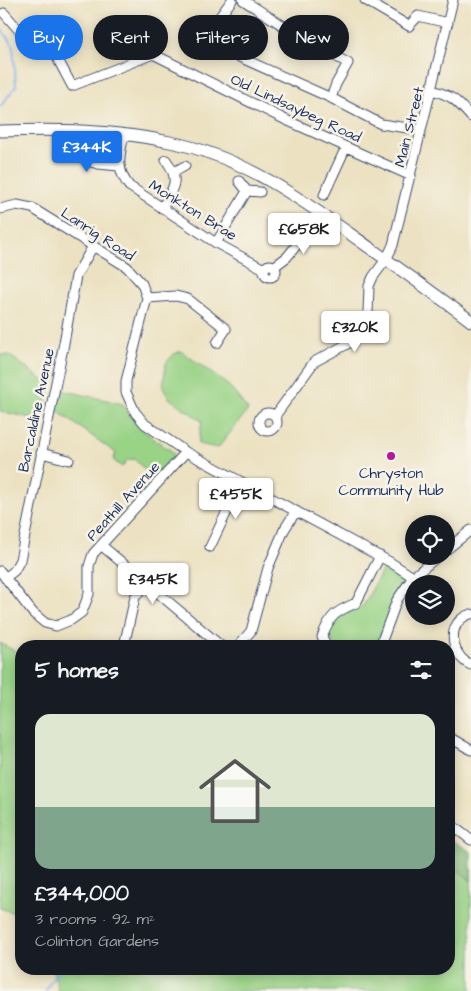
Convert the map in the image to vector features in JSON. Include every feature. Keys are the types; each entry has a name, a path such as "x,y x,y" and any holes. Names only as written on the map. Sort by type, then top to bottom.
{"main road":[{"path":"0,131 73,130 124,134 171,142 243,167 308,203 387,258 471,321"}],"street":[{"path":"231,0 208,34 207,41 213,49 237,56 330,98 381,124 421,130"},
{"path":"243,0 310,43 348,63 330,98"},
{"path":"365,0 409,26 418,16 448,23"},
{"name":"Main Street","path":"275,416 314,362 351,342 365,329 368,314 369,286 394,245 453,0"},
{"name":"Old Lindsaybeg Road","path":"4,13 24,36 54,52 72,86 153,54 286,120 410,176"},
{"path":"432,90 454,98 471,117"},
{"path":"68,147 91,162 119,166 124,134"},
{"path":"324,195 329,174 346,147"},
{"path":"162,208 174,186 174,172 166,160"},
{"name":"Monkton Brae","path":"119,166 123,178 129,186 216,243 264,269 266,276 273,277 277,271 275,266 287,257 313,225"},
{"path":"174,172 185,166"},
{"path":"239,181 247,191 260,192"},
{"path":"216,243 247,191"},
{"name":"Lanrig Road","path":"0,209 17,205 32,208 127,267 142,284 147,298"},
{"name":"Barcaldine Avenue","path":"3,574 14,571 20,560 76,276 93,246"},
{"path":"217,343 226,329 188,299 176,296 147,298 126,381 129,403 135,412 145,424 186,452 380,556 410,575"},
{"name":"Peathill Avenue","path":"3,574 33,614 45,623 56,626 71,620 82,612 89,594 90,566 94,554 186,452"},
{"path":"41,453 69,460"},
{"path":"210,547 241,482"},
{"path":"243,640 251,631 268,568 284,530 296,512"},
{"path":"455,543 471,530"},
{"path":"101,545 214,640"},
{"path":"323,640 322,637 325,628 335,612 356,604 380,556"},
{"path":"415,575 427,565"},
{"path":"125,640 135,597 147,584"},
{"path":"382,640 396,600 405,588"},
{"path":"453,640 456,626 462,618 471,614"},
{"path":"455,649 465,662 471,665"},
{"path":"455,741 471,750"},
{"path":"455,828 471,840"}],"green space":[{"path":"181,351 229,386 248,410 218,448 198,444 202,421 170,399 163,387 166,363 174,354"},
{"path":"0,355 9,355 49,385 43,421 0,411"},
{"path":"62,390 123,404 138,425 172,451 174,455 172,461 155,479 134,459 127,460 122,467 113,460 116,453 57,411"},
{"path":"388,566 398,572 404,579 393,601 380,640 331,640 327,635 337,618 363,606 384,567"},
{"path":"0,643 15,651 15,914 0,908"},
{"path":"455,842 471,852 471,881 455,868"},
{"path":"455,855 471,868 471,991 57,991 58,987 54,975 455,975"}],"waterway":[{"path":"0,27 13,45 16,86 0,107"},
{"path":"46,991 55,975"}],"place":[{"name":"Chryston Community Hub","path":"391,456"}]}
